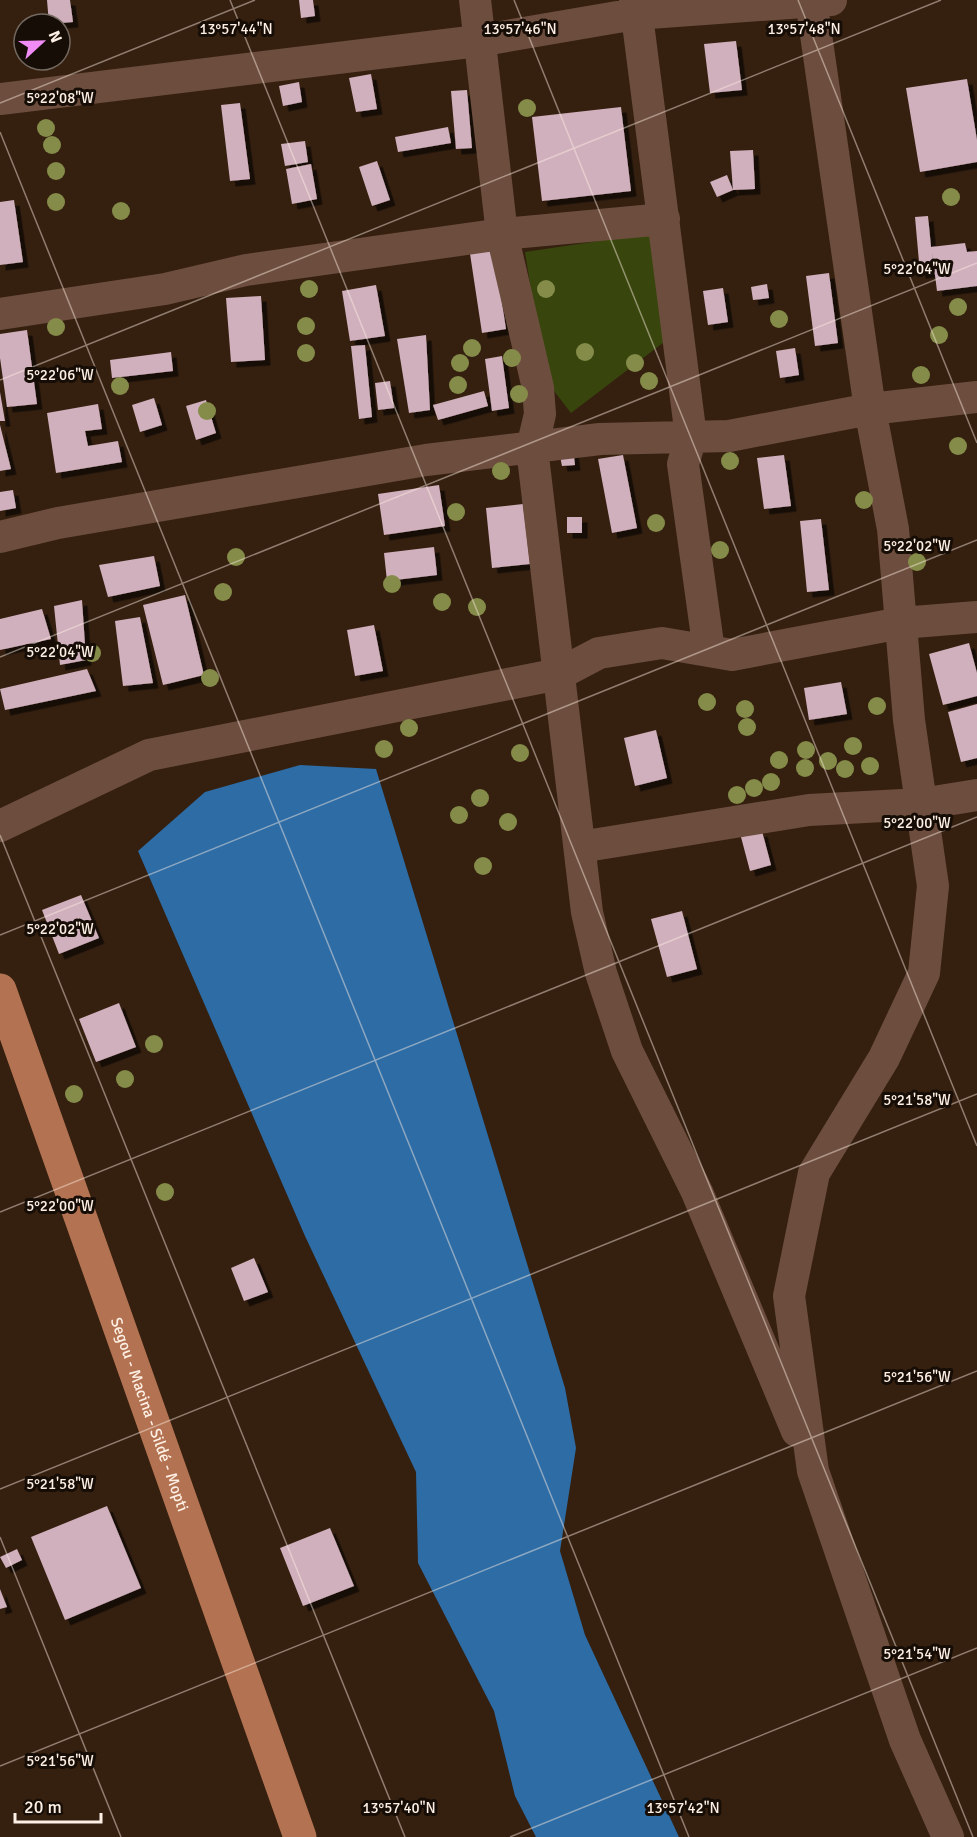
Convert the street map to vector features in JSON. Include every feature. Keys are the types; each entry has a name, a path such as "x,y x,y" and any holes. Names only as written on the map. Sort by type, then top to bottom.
{"main road":[{"name":"Segou - Macina - Sildé - Mopti","path":"0,990 300,1837"}],"street":[{"path":"474,0 502,234 538,388 540,414 532,448 587,912 601,974 627,1051 697,1192 813,1471 905,1740 948,1837"},
{"path":"0,99 478,41 635,7 818,1 870,410 893,529 909,720 933,886 924,973 884,1058 814,1173 789,1296 813,1471"},
{"path":"635,7 691,437 683,464 709,651"},
{"path":"0,314 165,289 246,270 502,234 664,219"},
{"path":"0,537 58,523 426,460 600,439 729,436 870,410 977,397"},
{"path":"0,826 149,755 559,674 599,653 662,643 732,655 901,623 977,617"},
{"path":"580,847 809,810 921,804 977,795"}],"green space":[{"path":"652,233 668,339 571,413 545,379 525,252"}],"water":[{"path":"300,765 376,769 565,1388 576,1448 560,1551 585,1635 679,1837 536,1837 515,1796 494,1711 418,1563 416,1472 305,1236 138,851 205,792"}],"building":[{"path":"47,0 70,0 72,12 48,12"},
{"path":"299,0 313,0 315,16 301,18"},
{"path":"736,41 742,90 710,93 704,44"},
{"path":"371,74 377,109 356,112 349,78"},
{"path":"967,79 977,140 977,162 920,172 906,88"},
{"path":"299,82 302,102 283,106 279,86"},
{"path":"467,90 472,148 456,149 451,91"},
{"path":"240,103 250,179 230,181 221,105"},
{"path":"621,107 631,191 542,201 532,117"},
{"path":"448,127 451,143 398,152 395,137"},
{"path":"305,141 308,162 285,166 281,144"},
{"path":"753,150 755,189 733,190 730,151"},
{"path":"377,161 390,200 372,206 359,167"},
{"path":"311,164 317,199 292,204 286,169"},
{"path":"727,175 733,190 717,197 710,182"},
{"path":"14,200 23,262 0,265 0,202"},
{"path":"928,216 931,247 965,243 967,252 977,251 977,286 937,291 932,252 934,272 920,273 915,217"},
{"path":"493,244 506,329 482,333 469,247"},
{"path":"829,273 838,343 815,346 806,276"},
{"path":"767,284 769,298 753,300 751,287"},
{"path":"376,285 385,336 350,341 342,291"},
{"path":"723,288 728,322 708,325 703,291"},
{"path":"261,296 265,360 231,362 226,298"},
{"path":"27,330 37,404 7,407 0,358 0,334"},
{"path":"426,335 430,410 409,413 397,339"},
{"path":"365,345 372,417 359,419 351,346"},
{"path":"795,348 799,375 780,378 776,351"},
{"path":"171,352 173,371 112,378 110,360"},
{"path":"502,356 509,408 492,411 485,359"},
{"path":"390,381 394,408 378,410 375,383"},
{"path":"484,391 488,406 438,420 433,405"},
{"path":"0,392 5,421 0,421"},
{"path":"154,398 162,425 140,432 132,405"},
{"path":"206,400 216,433 196,440 186,406"},
{"path":"98,404 102,429 85,431 88,446 118,441 122,462 56,473 47,413"},
{"path":"0,425 11,469 0,471"},
{"path":"573,449 575,465 562,466 559,451"},
{"path":"623,455 637,528 612,533 598,459"},
{"path":"784,455 791,506 764,509 757,458"},
{"path":"439,485 445,526 384,535 378,494"},
{"path":"13,490 16,508 0,511 0,492"},
{"path":"523,504 530,564 492,568 486,508"},
{"path":"567,517 582,517 582,533 567,533"},
{"path":"821,519 829,590 807,592 800,521"},
{"path":"434,547 437,575 387,581 384,553"},
{"path":"154,556 160,586 108,597 99,565"},
{"path":"185,595 204,675 163,685 143,605"},
{"path":"82,600 86,660 60,665 54,606"},
{"path":"42,609 51,639 0,650 0,619"},
{"path":"140,617 153,683 123,686 115,621"},
{"path":"374,625 383,671 355,676 347,630"},
{"path":"969,643 977,673 977,696 943,705 929,654"},
{"path":"87,669 96,691 5,710 0,689"},
{"path":"841,682 847,714 809,720 804,688"},
{"path":"977,704 977,758 961,762 948,712"},
{"path":"656,730 667,778 635,786 624,738"},
{"path":"762,831 771,865 750,871 741,837"},
{"path":"81,895 99,938 59,954 42,910"},
{"path":"682,911 697,969 667,977 651,919"},
{"path":"119,1003 136,1047 96,1062 79,1019"},
{"path":"254,1258 268,1292 244,1301 231,1268"},
{"path":"107,1506 141,1588 65,1620 31,1537"},
{"path":"330,1528 354,1586 303,1606 280,1548"},
{"path":"17,1549 22,1560 6,1568 0,1557"},
{"path":"0,1589 7,1607 0,1609"}]}
